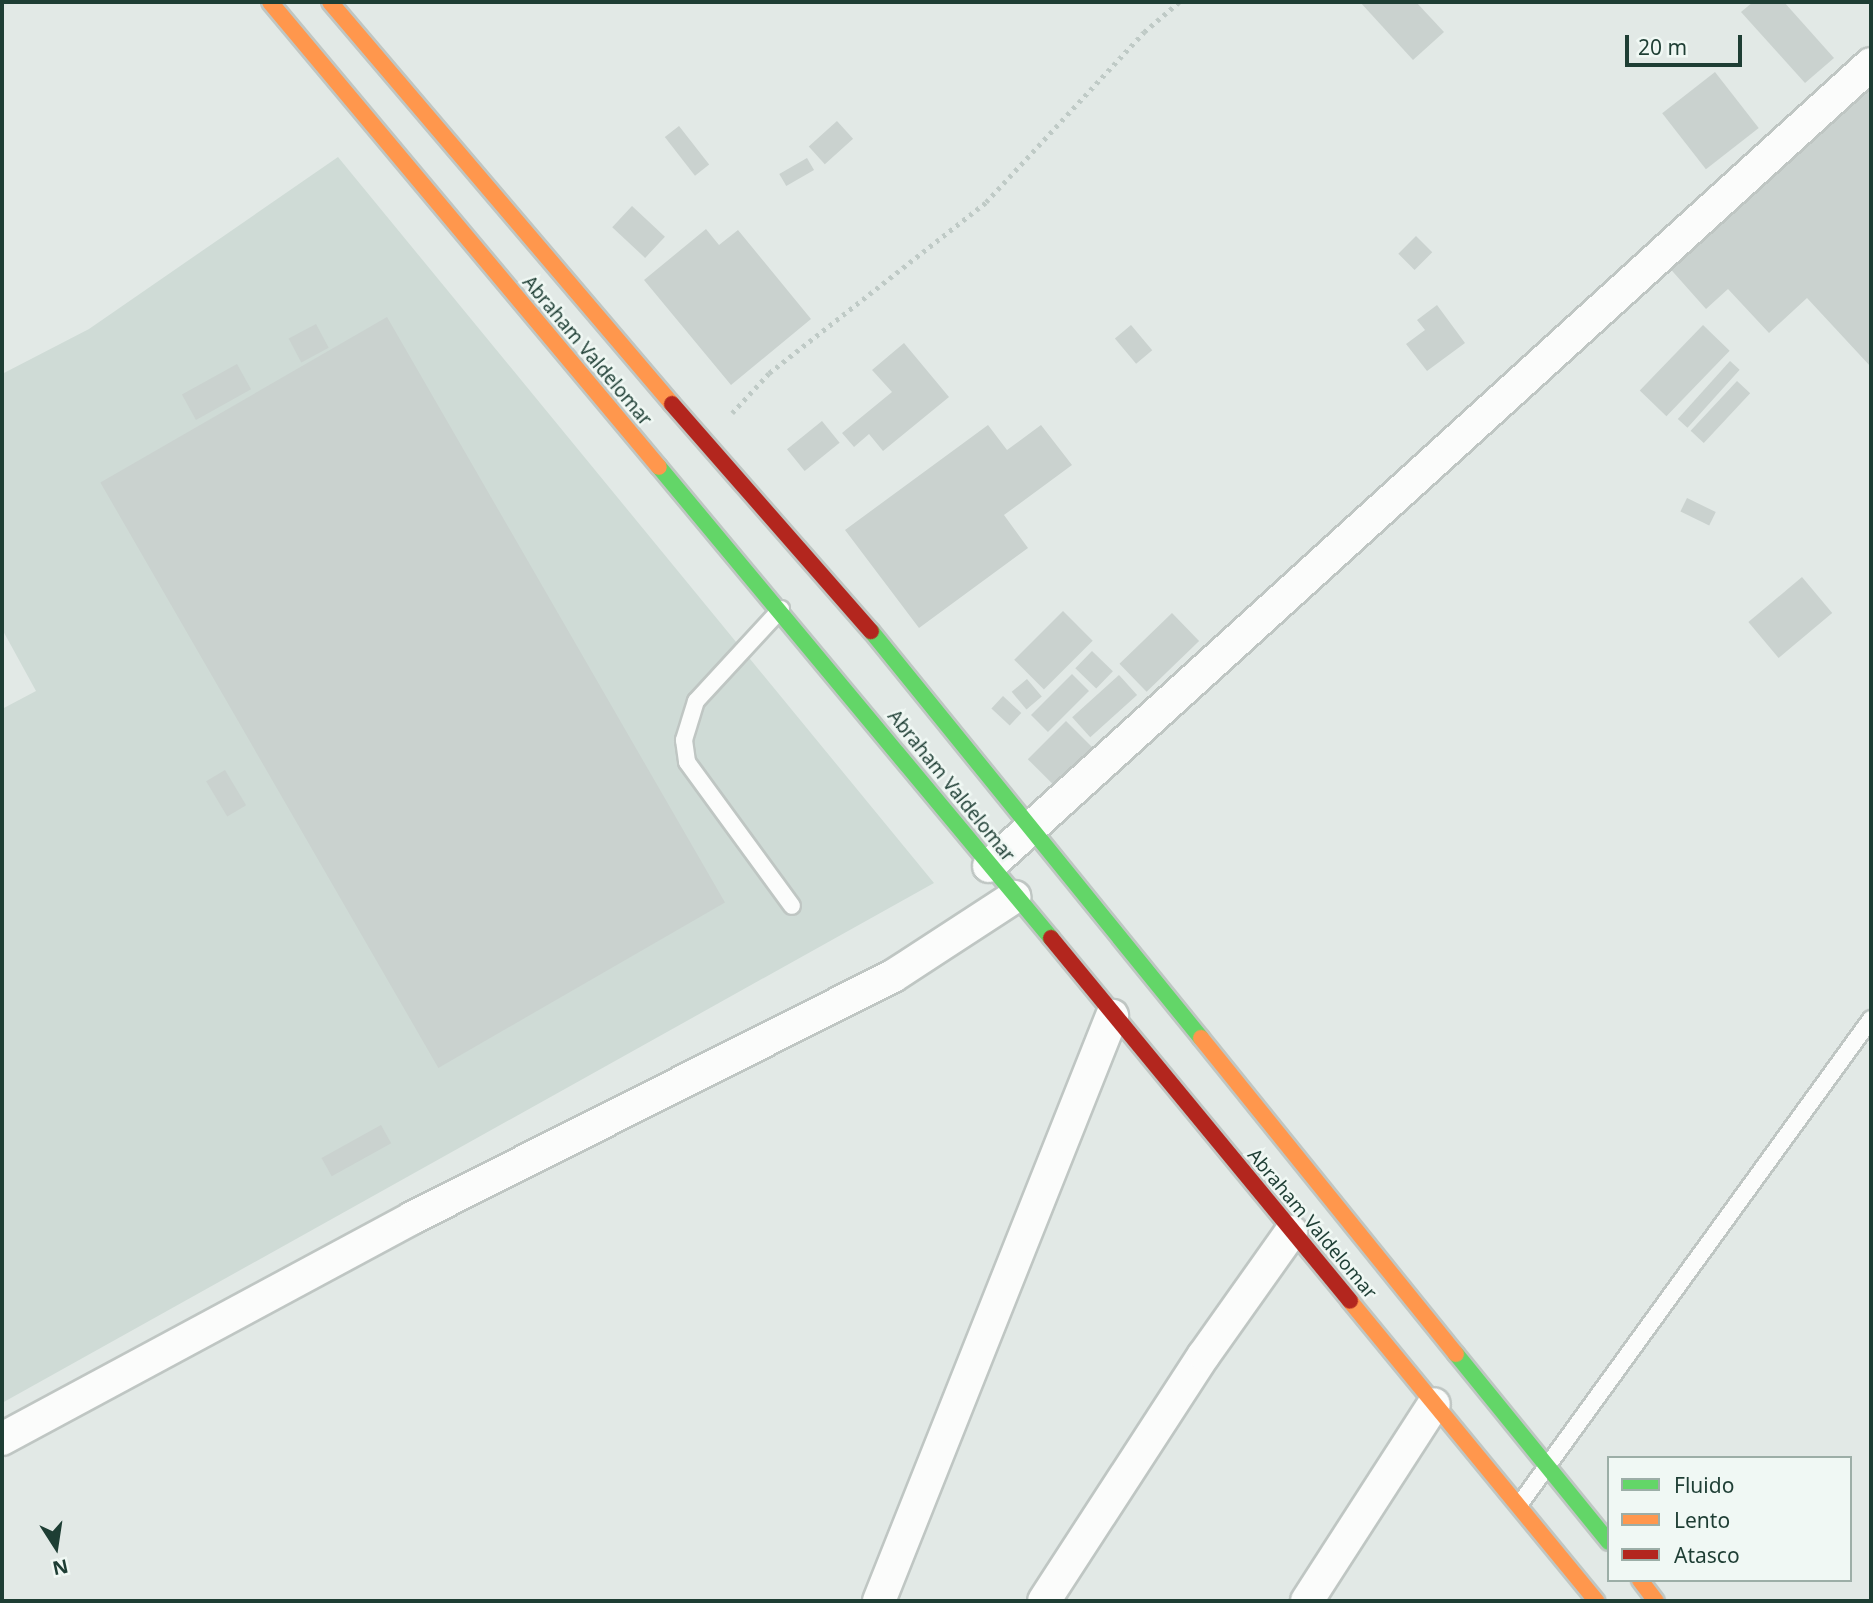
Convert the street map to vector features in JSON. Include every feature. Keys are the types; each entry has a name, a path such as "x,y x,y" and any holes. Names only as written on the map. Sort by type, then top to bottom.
{"main road":[{"name":"Abraham Valdelomar","path":"270,2 533,321 781,609 1014,897 1596,1601"},
{"name":"Abraham Valdelomar","path":"330,2 705,443 823,572 1607,1539"},
{"path":"781,609 823,572"},
{"path":"1642,1582 1656,1601"}],"street":[{"path":"989,866 1871,64"},
{"path":"2,1439 424,1212 893,976 1014,897"},
{"path":"879,1601 1027,1220 1112,1016"},
{"path":"1044,1601 1204,1355 1291,1232"},
{"path":"1307,1601 1434,1404"}],"lane":[{"path":"781,609 696,701 684,740 687,762 792,906"},
{"path":"1519,1505 1550,1468 1871,1019"}],"path":[{"path":"705,443 769,373 986,202 1144,32 1179,2"}],"shaded area":[{"path":"338,157 934,883 2,1403 2,709 36,691 2,629 2,374 89,329"}],"building":[{"path":"1360,2 1416,2 1444,32 1413,60"},
{"path":"1753,2 1784,2 1834,58 1805,83 1741,12"},
{"path":"1715,72 1759,128 1706,169 1662,113"},
{"path":"1871,76 1871,367 1807,298 1769,333 1728,289 1706,309 1666,264"},
{"path":"837,121 853,139 825,164 809,146"},
{"path":"679,126 709,165 695,176 665,137"},
{"path":"807,158 814,170 786,186 779,174"},
{"path":"632,206 665,237 645,258 612,227"},
{"path":"706,229 719,245 738,230 811,319 731,385 644,280"},
{"path":"1416,236 1432,252 1415,270 1398,254"},
{"path":"1437,305 1465,343 1427,371 1406,344 1425,330 1417,320"},
{"path":"387,317 725,902 438,1068 100,483"},
{"path":"316,324 329,348 301,362 289,339"},
{"path":"1131,325 1152,350 1136,364 1115,338"},
{"path":"1703,325 1730,351 1666,416 1640,390"},
{"path":"904,343 949,397 883,451 869,434 854,447 842,433 892,392 872,370"},
{"path":"1730,361 1740,370 1687,428 1678,419"},
{"path":"237,364 251,389 196,420 182,395"},
{"path":"1737,381 1750,393 1704,443 1691,431"},
{"path":"822,421 840,443 805,471 787,449"},
{"path":"988,425 1007,450 1041,425 1072,465 1004,515 1028,548 919,628 845,530"},
{"path":"1687,498 1716,512 1709,526 1680,511"},
{"path":"1802,577 1832,613 1779,658 1748,622"},
{"path":"1063,611 1093,641 1044,689 1014,660"},
{"path":"1172,613 1199,641 1147,692 1119,664"},
{"path":"1092,651 1113,671 1096,688 1075,668"},
{"path":"1072,674 1089,691 1048,732 1031,715"},
{"path":"1119,675 1137,695 1090,737 1072,717"},
{"path":"1027,679 1042,697 1026,709 1012,692"},
{"path":"1003,696 1021,713 1010,725 991,708"},
{"path":"1066,721 1092,747 1054,785 1028,759"},
{"path":"225,770 246,805 227,816 206,781"},
{"path":"381,1125 391,1143 332,1176 322,1158"}],"traffic: fast":[{"path":"659,467 1051,938"},
{"path":"871,631 1201,1038"},
{"path":"1456,1354 1607,1540"}],"traffic: slow":[{"path":"270,2 659,467"},
{"path":"330,2 672,404"},
{"path":"1201,1038 1456,1354"},
{"path":"1350,1301 1596,1601"},
{"path":"1642,1582 1656,1601"}],"traffic: jam":[{"path":"672,404 871,631"},
{"path":"1051,938 1350,1301"}]}
